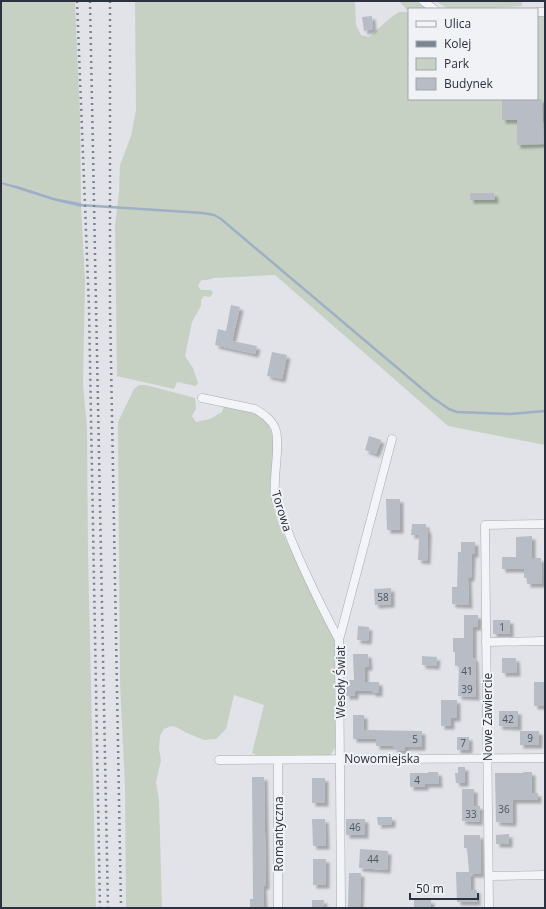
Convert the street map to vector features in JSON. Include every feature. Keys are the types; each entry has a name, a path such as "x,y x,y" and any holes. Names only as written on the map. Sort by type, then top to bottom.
{"street":[{"path":"423,1 433,8"},
{"name":"Torowa","path":"202,398 255,409 270,420 275,427 277,436 274,482 275,496 312,588 339,640"},
{"name":"Wesoły Świat","path":"341,908 339,640 392,439"},
{"name":"Nowe Zawiercie","path":"489,908 485,525 545,524"},
{"path":"486,642 545,641"},
{"name":"Nowomiejska","path":"219,760 340,758 545,758"},
{"name":"Romantyczna","path":"278,760 278,908"},
{"path":"489,876 545,875"}],"green space":[{"path":"1,1 75,1 80,116 81,203 55,198 1,182"},
{"path":"135,1 355,1 356,25 361,35 369,37 399,12 408,12 408,100 538,100 538,16 545,16 545,445 448,426 275,275 214,278 202,280 200,282 198,286 201,290 211,290 213,293 210,297 204,296 201,300 201,306 192,322 185,356 193,368 198,383 196,386 177,382 174,389 117,376 115,226 119,192 120,165 131,136 136,110"},
{"path":"399,1 419,1 429,8 408,8 408,11"},
{"path":"435,1 522,1 522,6 493,8 447,8"},
{"path":"1,184 55,201 81,207 85,280 83,384 87,428 88,554 96,908 1,908"},
{"path":"139,385 146,385 195,398 196,409 192,416 196,422 210,419 222,412 224,406 250,412 262,418 266,423 270,429 273,445 270,484 274,510 287,543 333,634 335,646 336,747 330,755 265,756 252,753 264,705 234,695 226,729 216,739 204,740 171,726 164,729 160,736 159,749 161,760 156,782 159,800 162,908 126,908 125,787 120,683 118,422 134,389"}],"water":[{"path":"1,182 55,198 81,203 81,207 55,201 1,184"}],"building":[{"path":"372,16 373,29 364,31 362,17"},
{"path":"542,99 544,144 517,145 517,120 502,120 502,100"},
{"path":"470,193 494,193 495,200 470,200"},
{"path":"231,305 240,307 232,341 257,346 255,354 215,345 218,329 226,331"},
{"path":"272,352 287,355 282,379 267,376"},
{"path":"369,436 381,440 376,454 365,450"},
{"path":"386,499 400,499 400,530 387,530"},
{"path":"412,524 426,524 426,529 428,530 427,561 418,560 419,535 411,535"},
{"path":"532,536 532,558 541,558 542,584 527,584 527,578 524,578 524,569 502,569 502,557 516,557 516,537"},
{"path":"461,542 475,542 475,554 472,554 471,578 468,578 469,605 452,604 452,587 457,587 458,552 461,552"},
{"path":"391,588 391,604 375,605 374,589"},
{"path":"464,615 478,615 478,627 473,627 473,658 475,658 476,697 458,696 459,666 455,666 453,638 464,638"},
{"path":"493,620 510,620 510,634 493,634"},
{"path":"358,626 369,627 368,641 357,640"},
{"path":"353,654 368,654 369,667 365,667 365,682 379,682 379,693 372,693 372,691 355,691 355,696 346,696 346,680 354,680"},
{"path":"422,656 437,657 436,666 422,665"},
{"path":"502,658 516,658 517,673 502,673"},
{"path":"534,682 544,682 544,706 534,706"},
{"path":"441,700 457,700 457,718 451,718 451,726 441,726"},
{"path":"499,711 518,711 518,727 499,726"},
{"path":"353,715 364,715 364,730 422,731 422,747 405,747 405,751 395,750 393,746 376,746 376,739 353,739"},
{"path":"520,731 539,731 539,745 520,745"},
{"path":"457,737 469,737 469,750 457,750"},
{"path":"458,767 465,767 465,783 456,783 455,773 458,773"},
{"path":"438,772 439,784 425,784 425,787 410,787 410,773"},
{"path":"532,772 532,793 538,793 538,800 513,800 512,823 496,822 495,773"},
{"path":"252,777 264,777 266,886 263,886 264,908 250,908 250,899 253,899"},
{"path":"312,778 325,778 325,803 312,803"},
{"path":"462,789 474,789 474,806 480,806 479,822 462,821"},
{"path":"377,817 392,817 392,824 378,825"},
{"path":"312,819 325,819 326,846 313,846"},
{"path":"346,819 365,819 365,835 346,835"},
{"path":"509,834 509,844 496,844 496,835"},
{"path":"464,835 480,835 481,874 471,874 471,890 477,890 477,902 457,902 456,872 469,872 467,848 464,848"},
{"path":"360,849 388,851 387,870 359,868"},
{"path":"313,859 326,859 326,885 313,885"},
{"path":"349,873 361,873 360,908 348,908"},
{"path":"312,900 324,900 323,908 312,908"},
{"path":"414,900 431,900 431,908 414,908"}],"waterway":[{"path":"79,205 214,215 221,219 433,398 449,409 457,412 510,414 545,411"}],"railway":[{"path":"77,1 89,308 100,908"},
{"path":"90,1 108,908"},
{"path":"110,1 110,307 121,908"}]}
